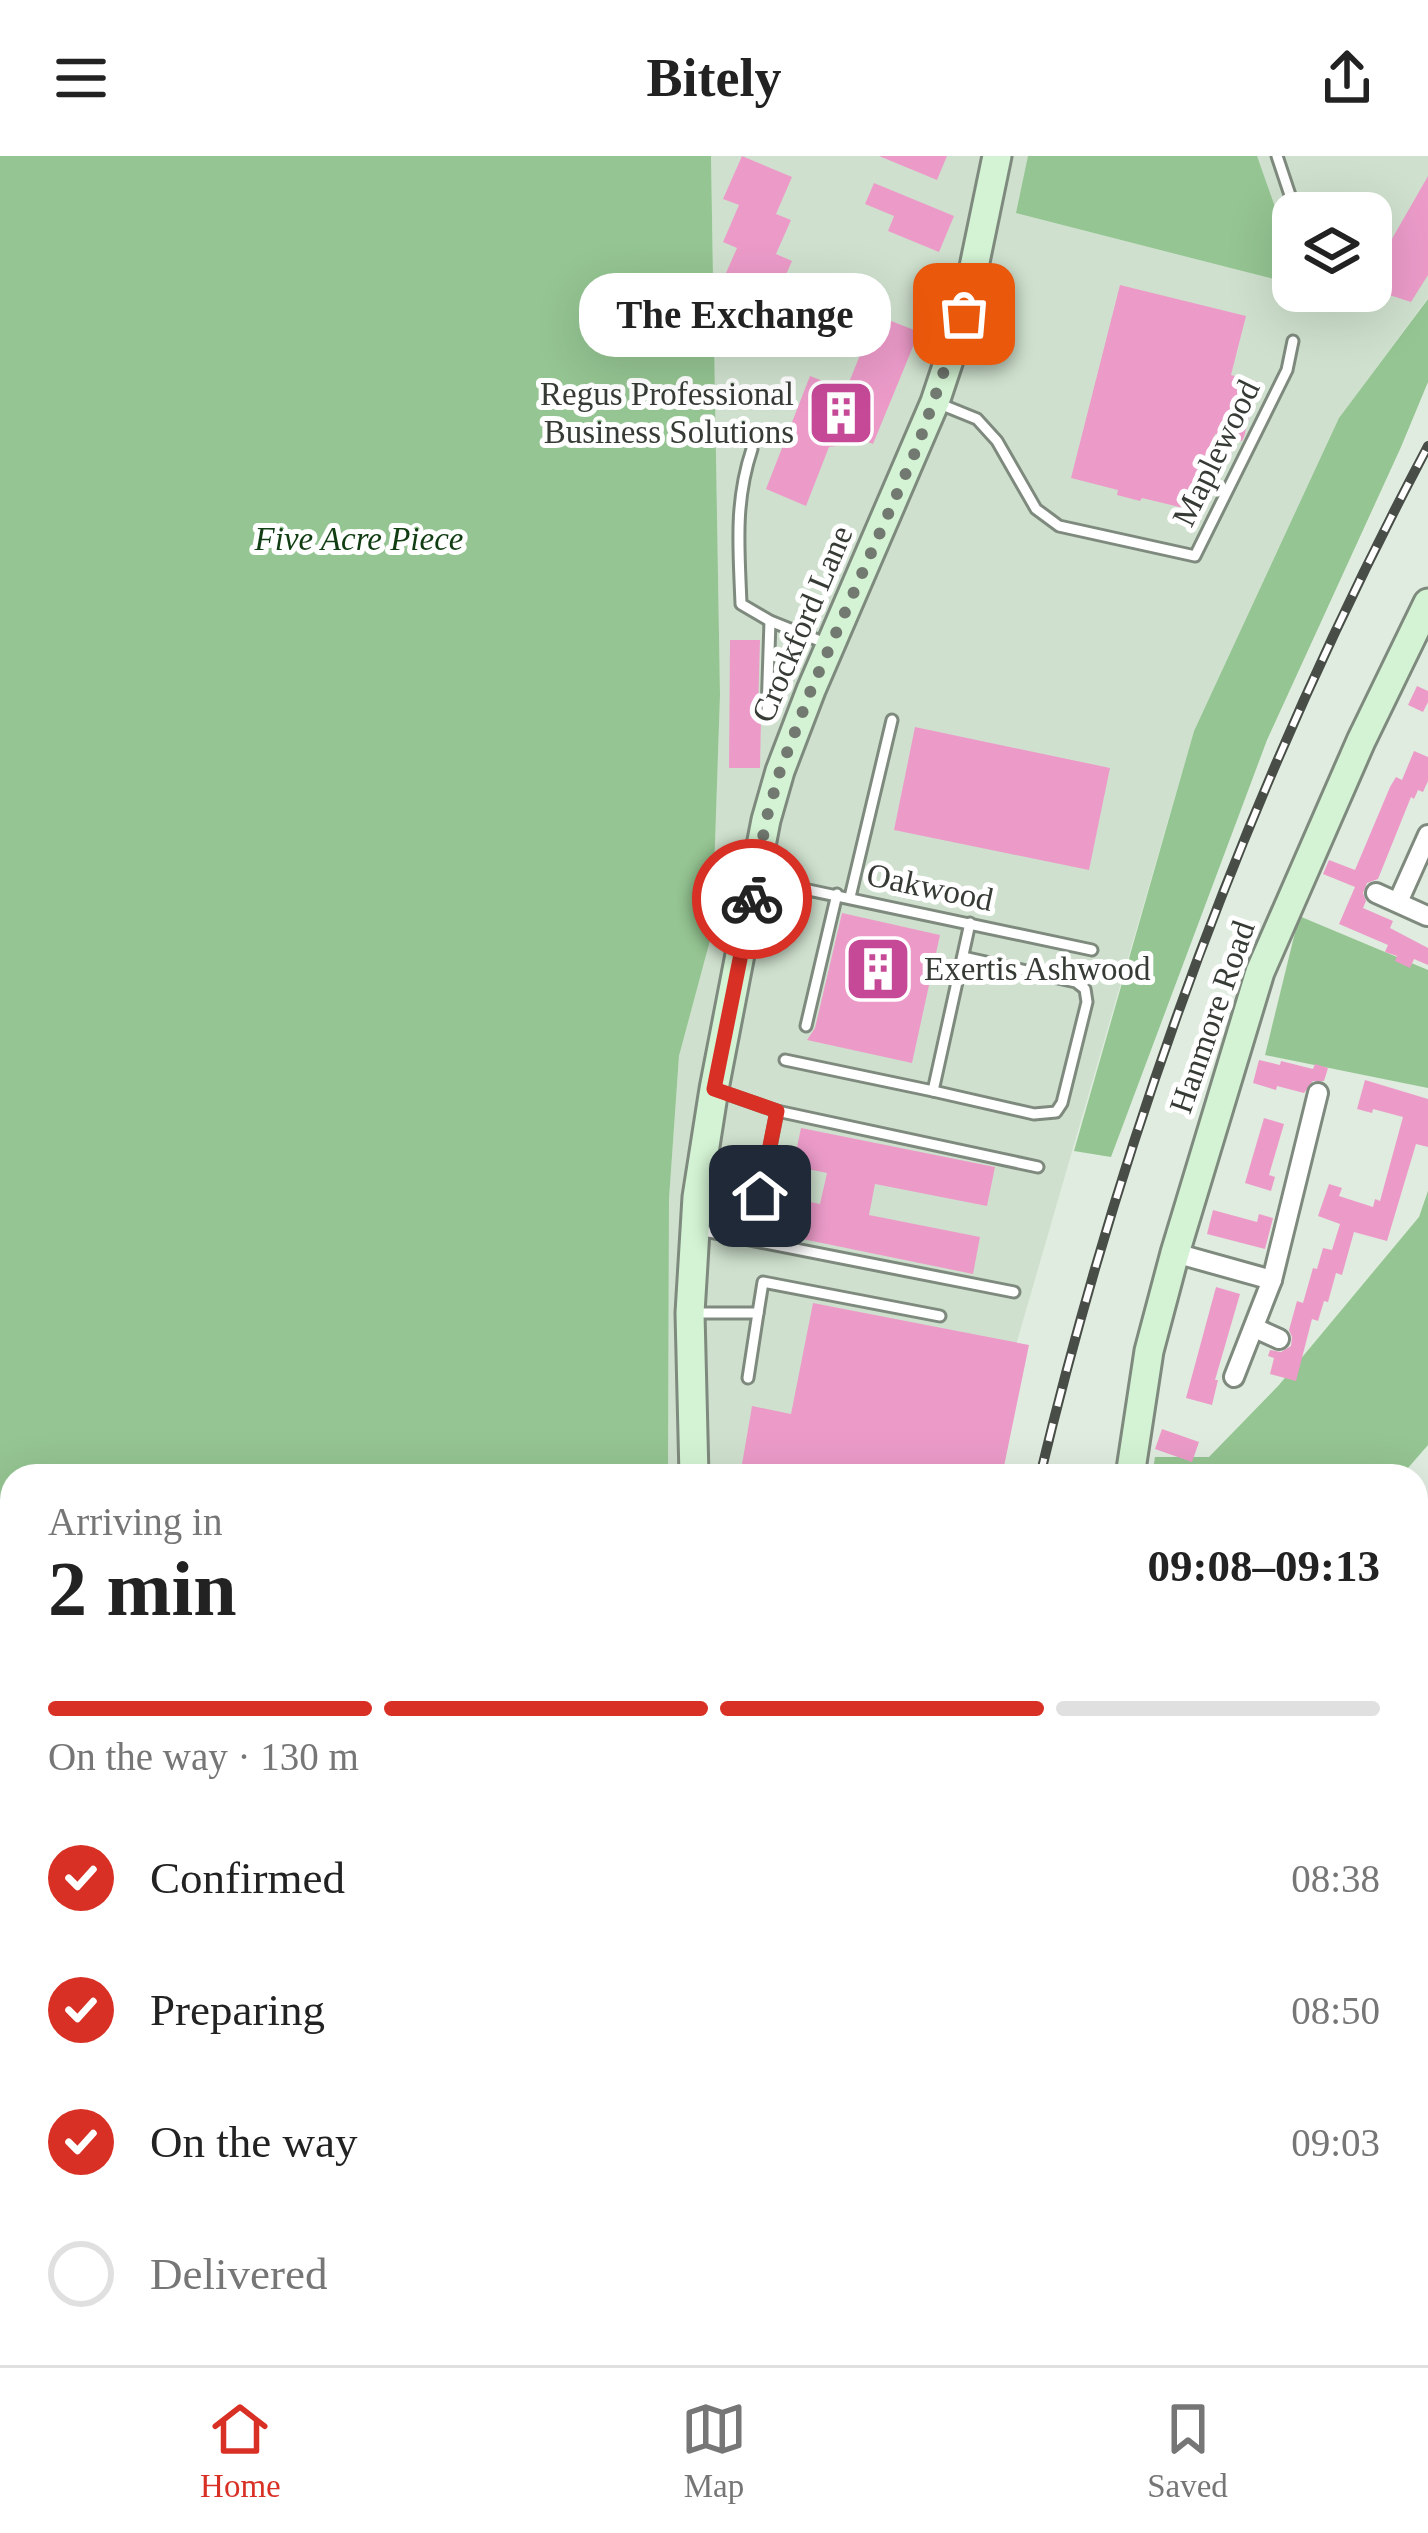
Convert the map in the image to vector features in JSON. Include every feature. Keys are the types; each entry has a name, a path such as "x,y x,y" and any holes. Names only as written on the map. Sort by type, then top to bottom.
{"street":[{"name":"Crockford Lane","path":"694,1464 690,1313 694,1229 714,1089 766,820 780,771 830,645 935,402 964,314 994,160"},
{"name":"Hanmore Road","path":"1132,1464 1149,1351 1174,1253 1260,972 1361,741 1418,647 1428,603"},
{"path":"1398,902 1428,835"},
{"path":"1376,893 1426,916"},
{"path":"1234,1378 1272,1280 1318,1093"},
{"path":"1174,1253 1272,1280"},
{"path":"1255,1328 1279,1339"}],"lane":[{"path":"1276,156 1289,192"},
{"name":"Maplewood","path":"935,402 976,419 997,441 1036,509 1059,526 1195,556 1287,370 1294,341"},
{"path":"752,449 737,517 741,604 830,645"},
{"path":"767,712 770,621"},
{"path":"850,897 892,720"},
{"name":"Oakwood","path":"755,879 1092,950"},
{"path":"806,1026 836,894"},
{"path":"933,1091 970,923"},
{"path":"784,1060 1034,1114 1056,1112 1063,1103 1087,1002 1085,988 963,957"},
{"path":"714,1089 777,1111 1038,1167"},
{"path":"752,1239 777,1111"},
{"path":"694,1229 1014,1292"},
{"path":"748,1378 763,1282 940,1316"},
{"path":"690,1313 758,1312"}],"shaded area":[{"path":"711,156 1428,156 1428,298 1343,413 1194,731 981,1464 668,1464 669,1199 679,1056 712,933 720,695"}],"green space":[{"name":"Five Acre Piece","path":"0,156 711,156 720,695 712,933 679,1056 669,1199 668,1464 0,1464"},
{"path":"1028,156 1257,156 1272,198 1272,279 1016,213"},
{"path":"1428,299 1428,382 1267,740 1111,1157 1074,1151 1194,731 1339,418"},
{"path":"1299,916 1428,970 1428,1088 1265,1055"},
{"path":"1428,1191 1428,1445 1411,1464 1154,1464 1155,1457 1209,1457 1279,1385 1419,1217"}],"building":[{"path":"742,156 792,177 776,214 791,220 776,254 792,261 773,304 722,282 737,248 723,242 739,205 723,199"},
{"path":"879,156 947,156 937,180"},
{"path":"1428,176 1428,275 1411,302 1392,296 1392,239"},
{"path":"874,183 954,216 939,252 888,231 894,216 865,204"},
{"path":"1120,285 1246,316 1231,375 1258,382 1244,437 1242,441 1215,434 1196,511 1117,495 1118,490 1071,478"},
{"name":"Regus Professional Business Solutions","path":"876,315 919,332 873,444 855,437 829,447 806,506 766,489 810,376 846,390"},
{"path":"730,640 760,640 760,768 729,768"},
{"path":"1417,686 1428,691 1423,712 1408,705"},
{"path":"915,727 1110,768 1089,870 894,830"},
{"path":"1414,751 1428,757 1428,781 1423,792 1418,790 1411,797 1378,879 1367,883 1363,893 1363,908 1393,921 1390,928 1428,948 1428,965 1414,959 1410,968 1385,952 1388,945 1339,924 1355,887 1323,874 1329,860 1355,870 1390,787 1396,777 1402,780"},
{"name":"Exertis Ashwood","path":"842,913 940,935 912,1063 807,1040 815,1028"},
{"path":"1259,1060 1328,1068 1324,1081 1313,1081 1304,1093 1277,1086 1276,1090 1253,1083"},
{"path":"1365,1080 1428,1099 1428,1147 1416,1144 1387,1241 1354,1232 1342,1275 1336,1273 1318,1321 1312,1319 1296,1381 1270,1374 1274,1358 1268,1356 1270,1350 1281,1352 1291,1346 1289,1330 1297,1301 1303,1303 1323,1248 1332,1250 1340,1224 1318,1216 1329,1184 1342,1188 1339,1196 1373,1207 1375,1199 1380,1201 1403,1117 1357,1109"},
{"path":"1264,1118 1284,1124 1269,1175 1275,1177 1271,1191 1245,1183"},
{"path":"801,1128 995,1167 987,1206 875,1184 869,1215 980,1237 973,1274 778,1234 786,1197 820,1204 827,1173 793,1166"},
{"path":"1213,1210 1257,1222 1259,1214 1273,1218 1265,1249 1207,1234"},
{"path":"1216,1287 1240,1294 1212,1405 1186,1398"},
{"path":"813,1303 1029,1345 1004,1464 742,1464 752,1406 791,1414"},
{"path":"1162,1429 1199,1442 1192,1462 1155,1449"}],"railway":[{"path":"1043,1464 1113,1210 1202,949 1307,694 1428,446"}],"way so far":[{"path":"752,899 780,771 917,448 964,314"}],"place":[{"name":"The Exchange","path":"964,314"},
{"name":"Regus Professional Business Solutions","path":"841,413"},
{"name":"Exertis Ashwood","path":"878,969"}],"route":[{"path":"752,899 714,1089 777,1111 760,1196"}]}
